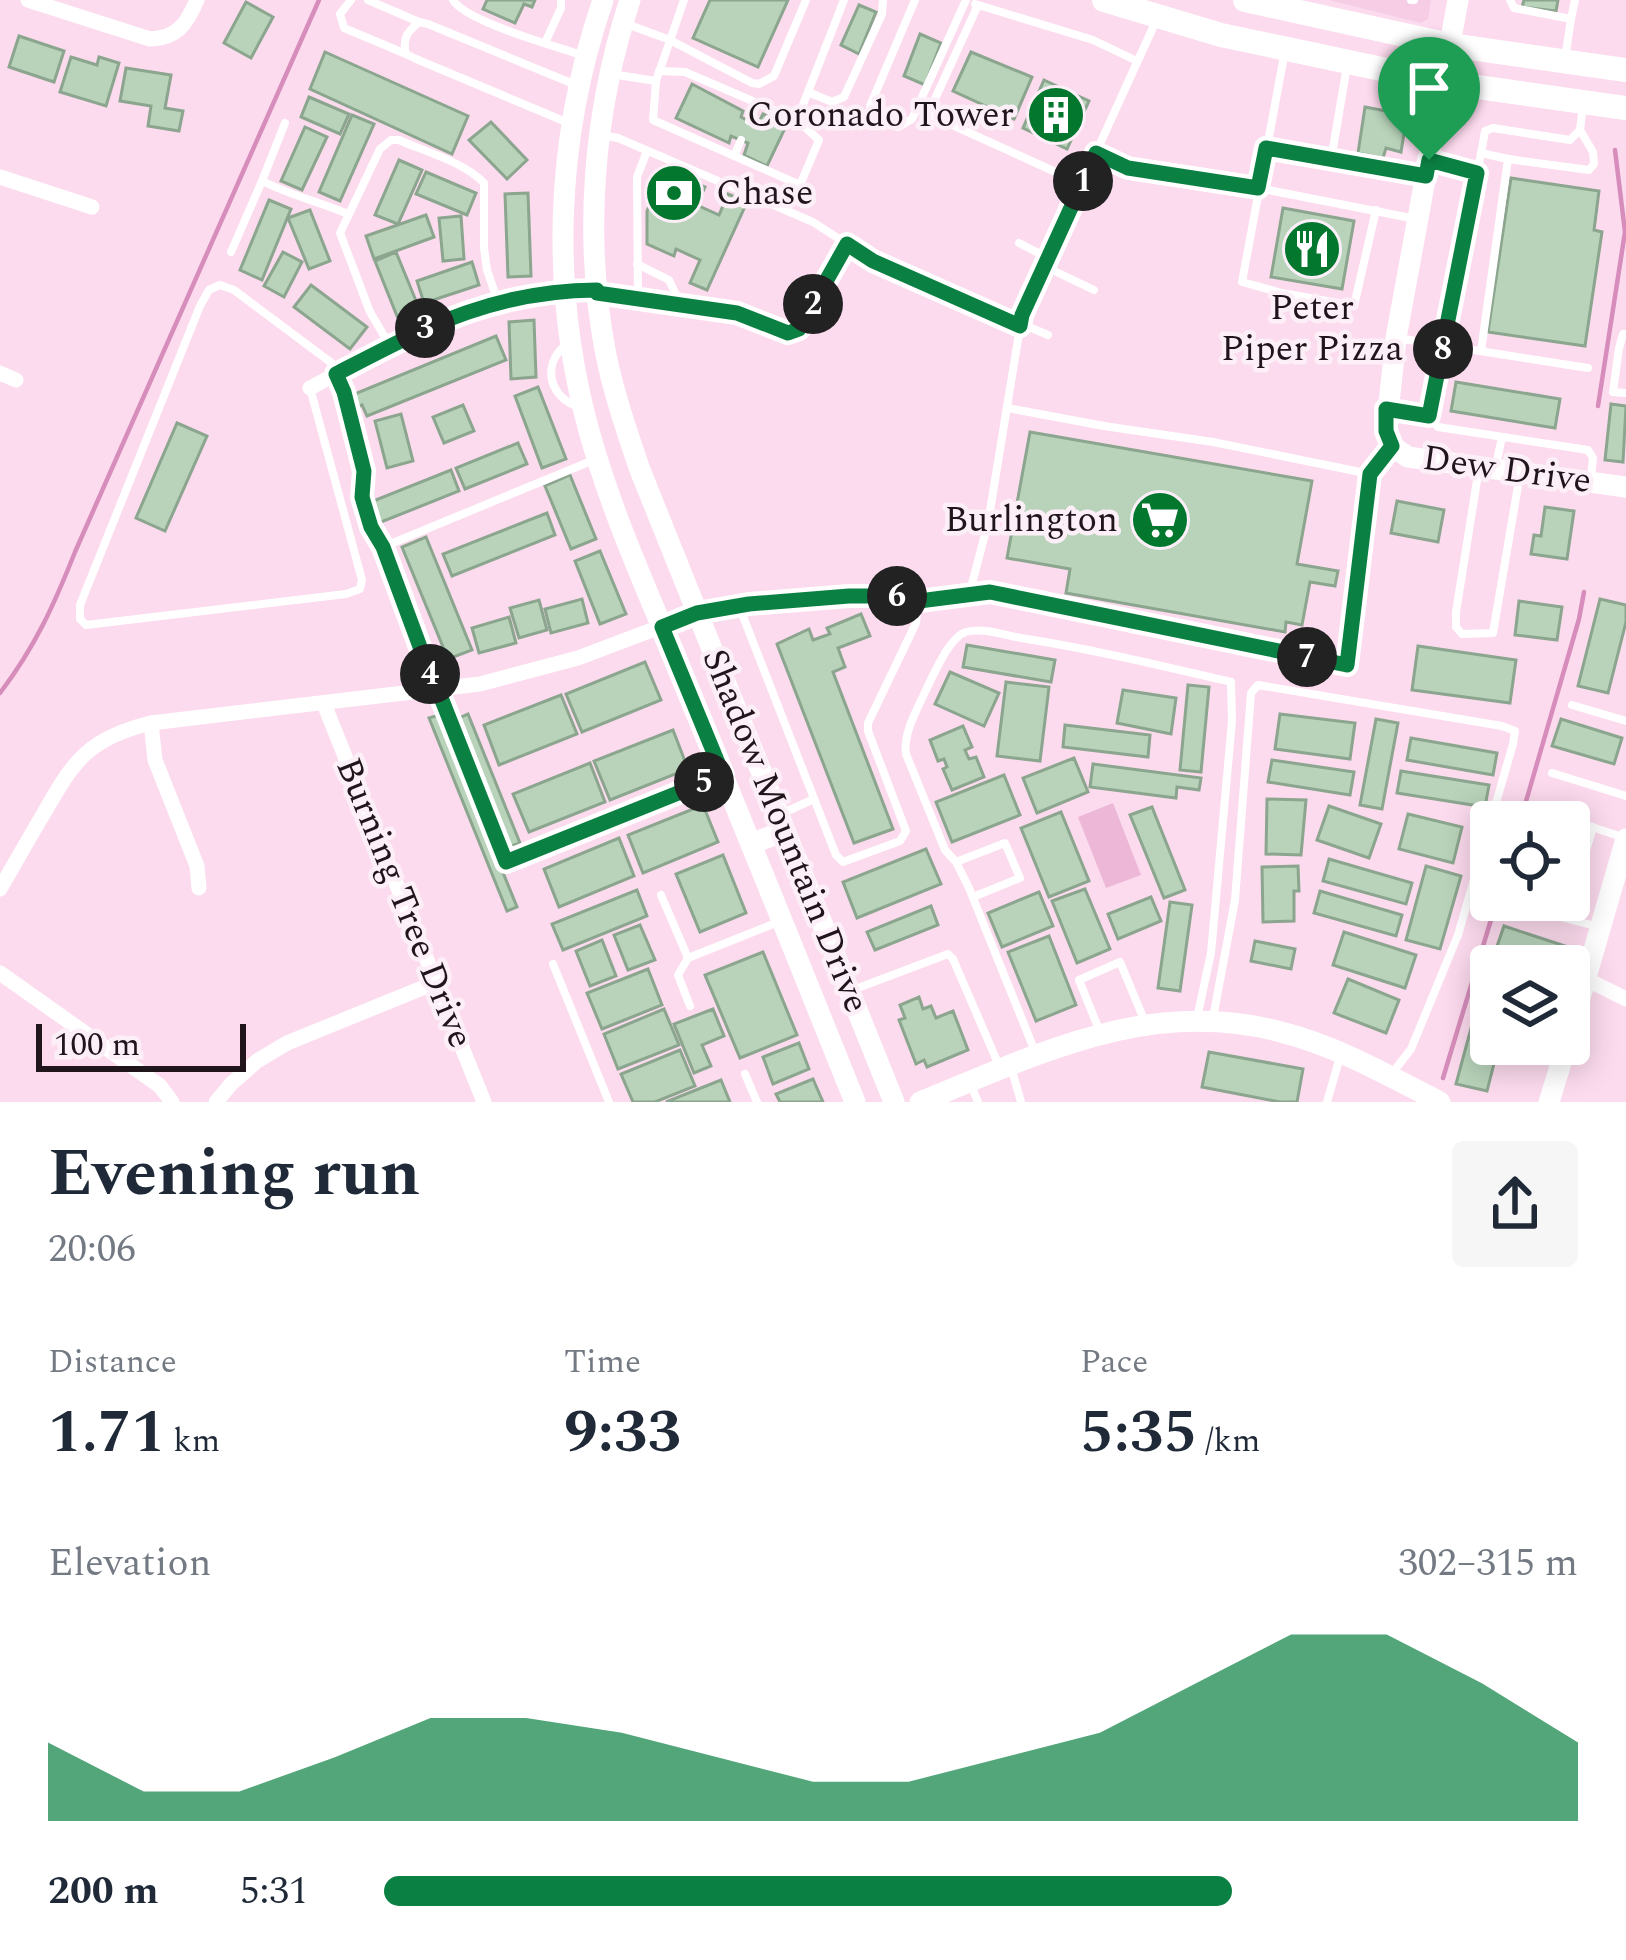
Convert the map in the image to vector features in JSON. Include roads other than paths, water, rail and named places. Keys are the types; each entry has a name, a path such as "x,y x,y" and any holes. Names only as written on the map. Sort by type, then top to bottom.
{"main road":[{"name":"Shadow Mountain Drive","path":"603,0 578,86 562,210 570,342 584,409 597,458 662,627 855,1102"},
{"name":"Shadow Mountain Drive","path":"630,0 607,81 595,187 597,291 610,372 640,470 894,1102"},
{"path":"1104,0 1221,35 1443,82 1626,108"},
{"path":"1221,35 1234,0"},
{"path":"1246,0 1320,10 1450,45 1626,70"},
{"path":"1392,446 1386,409 1396,338 1458,0"},
{"path":"578,86 607,81"},
{"name":"Dew Drive","path":"1392,446 1408,457 1626,487"},
{"path":"751,844 781,823"},
{"path":"1590,964 1626,838"},
{"path":"920,1102 974,1092 1005,1068 1100,1033 1146,1024 1204,1021 1281,1031 1341,1053 1440,1102"},
{"path":"1549,1102 1560,1065"}],"street":[{"path":"28,0 158,39 182,28 197,0"},
{"path":"0,177 92,207"},
{"path":"310,388 449,317 530,294 597,291"},
{"path":"0,889 68,770 101,742 130,728 437,690 524,674 697,613"},
{"name":"Burning Tree Drive","path":"324,704 484,1102"},
{"path":"151,723 155,760 197,866 199,888"},
{"path":"0,973 160,1086 172,1102"},
{"path":"1590,981 1626,998"},
{"path":"216,1102 256,1061 287,1043 436,982"}],"lane":[{"path":"351,0 340,14 344,28 571,124"},
{"path":"368,0 578,86"},
{"path":"403,15 409,0"},
{"path":"453,0 461,10 585,56"},
{"path":"545,43 562,8 561,0"},
{"path":"607,81 658,76 685,72 797,120 819,140 800,185 653,120 658,76 683,0"},
{"path":"622,22 759,84 774,76 806,0"},
{"path":"797,120 844,0"},
{"path":"808,92 832,102 844,97 882,14 883,0"},
{"path":"915,0 870,106 874,117 898,127 912,119 971,2"},
{"path":"1564,61 1575,0"},
{"path":"971,2 1093,40 1138,61"},
{"path":"971,2 928,114 1082,184"},
{"path":"1512,4 1571,19"},
{"path":"969,595 988,523 1022,315 1158,16"},
{"path":"406,54 403,43 418,22"},
{"path":"1286,49 1242,282 1354,306 1376,210"},
{"path":"1331,160 1348,62"},
{"path":"1480,155 1589,170 1593,152 1580,130 1583,102"},
{"path":"749,121 757,103"},
{"path":"231,252 285,123"},
{"path":"1429,416 1484,131 1493,128 1570,140 1580,130"},
{"path":"600,134 813,222 873,261 1048,335"},
{"path":"390,346 370,312 340,233 380,149 391,140 478,176 485,190 487,270 498,302"},
{"path":"734,156 741,140"},
{"path":"1266,148 1331,160 1477,173"},
{"path":"638,298 637,177 647,151"},
{"path":"1096,153 1128,168 1418,219"},
{"path":"1480,351 1508,159"},
{"path":"262,181 347,214"},
{"path":"1019,243 1094,290"},
{"path":"597,291 737,313 793,332 847,244"},
{"path":"638,264 669,280 680,304"},
{"path":"310,388 362,580 360,589 86,625 80,619 80,605 200,306 209,290 220,285 234,290 339,372 364,471 362,497 371,527 383,547 506,862 723,775"},
{"path":"1626,334 1618,348 1613,392 1626,393"},
{"path":"1396,338 1588,368"},
{"path":"1006,408 1214,442 1370,474"},
{"path":"1386,409 1429,416 1438,427 1588,450 1593,458 1591,483"},
{"path":"1502,437 1487,468 1456,612 1456,627 1462,634 1488,635 1496,627 1520,473"},
{"path":"697,613 849,596 905,596 919,601 990,592 1347,665 1370,474 1392,446"},
{"path":"383,547 597,458"},
{"path":"739,606 836,855 843,862 900,841 906,831 868,723 916,622 919,601"},
{"path":"1037,1055 973,897 937,833 905,744 939,664 962,632 1053,643 1231,682 1232,721 1204,1021"},
{"path":"1204,1021 1234,900 1251,693 1258,685 1515,731 1458,935 1411,1048 1390,1077"},
{"path":"1571,705 1626,721"},
{"path":"1552,773 1626,796"},
{"path":"781,823 814,799"},
{"path":"1590,826 1626,838"},
{"path":"1590,837 1593,827"},
{"path":"956,862 1005,843 1020,878 973,897"},
{"path":"661,895 688,958"},
{"path":"690,1006 678,975 688,958 782,921"},
{"path":"1574,921 1600,928"},
{"path":"850,991 948,955 1021,1102"},
{"path":"1100,1033 1079,980 1120,962 1146,1024"},
{"path":"553,964 609,1102"},
{"path":"1327,1102 1341,1053"},
{"path":"745,1074 757,1102"}],"waterway":[{"path":"0,693 51,608 319,0"},
{"path":"1598,406 1625,232 1615,150"},
{"path":"1526,801 1584,592"},
{"path":"1443,1078 1491,921"}],"place":[{"name":"Coronado Tower","path":"1056,115"},
{"name":"Chase","path":"674,193"},
{"name":"Peter Piper Pizza","path":"1312,249"},
{"name":"Burlington","path":"1160,520"}]}
